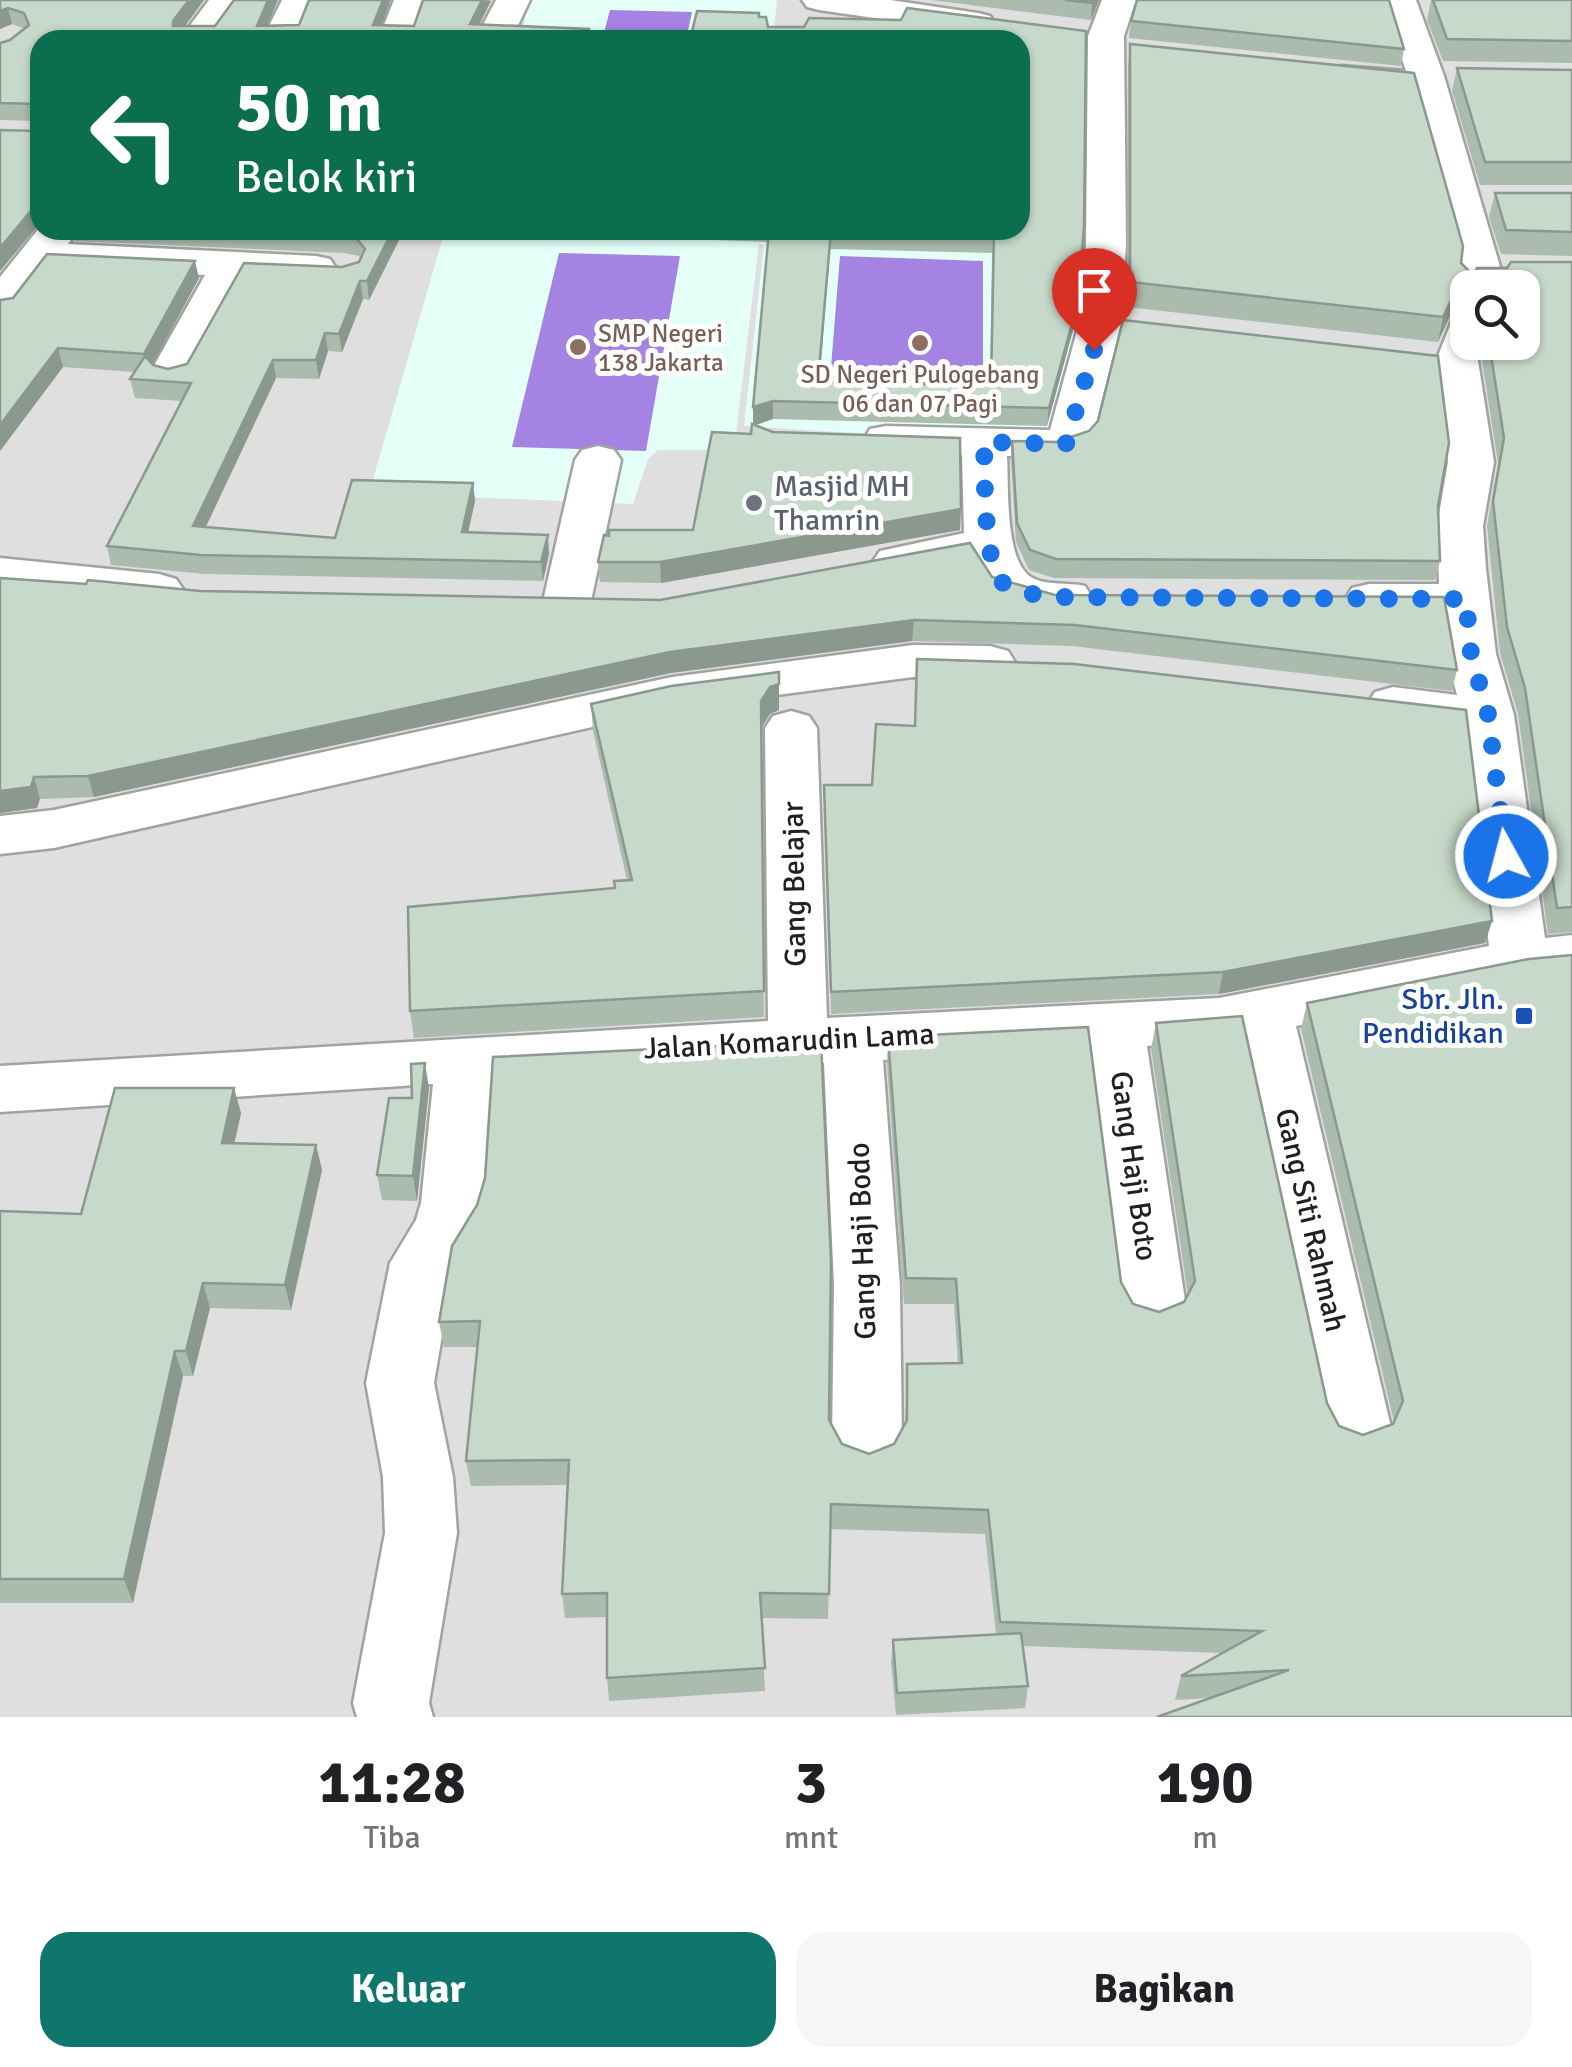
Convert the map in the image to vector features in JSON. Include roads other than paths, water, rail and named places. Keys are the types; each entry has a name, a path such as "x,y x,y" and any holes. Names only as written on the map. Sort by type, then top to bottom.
{"street":[{"path":"204,30 227,0"},
{"path":"285,30 299,0"},
{"path":"400,30 410,0"},
{"path":"498,30 513,0"},
{"path":"1399,0 1439,78 1480,201 1492,270"},
{"path":"802,4 980,11 1011,26"},
{"path":"850,438 1066,444 1121,322 1106,244 1108,35"},
{"path":"1300,73 1439,78"},
{"path":"0,304 33,251 344,269"},
{"path":"172,371 232,265"},
{"path":"1447,348 1470,462 1470,484 1460,526 1471,654 1546,959"},
{"path":"984,442 988,543 1000,580 1014,589 1053,597 1112,598"},
{"path":"517,600 588,602 598,460"},
{"path":"850,569 988,543"},
{"path":"0,574 205,593"},
{"path":"1328,599 1466,599"},
{"path":"0,835 54,830 672,693 913,661 1040,664"},
{"path":"1354,699 1488,714"},
{"name":"Gang Belajar","path":"791,728 825,1039"},
{"name":"Jalan Komarudin Lama","path":"0,1089 466,1058 1202,1021 1264,1014 1546,959"},
{"name":"Gang Siti Rahmah","path":"1264,1014 1357,1427"},
{"name":"Gang Haji Boto","path":"1114,1024 1153,1307"},
{"name":"Gang Haji Bodo","path":"825,1039 867,1286 866,1444"},
{"path":"396,1717 391,1704 421,1533 418,1477 400,1382 422,1263 446,1229 454,1203 466,1058"}],"place":[{"name":"SD Negeri Pulogebang 06 dan 07 Pagi","path":"920,343"},
{"name":"SMP Negeri 138 Jakarta","path":"578,347"},
{"name":"Masjid MH Thamrin","path":"754,503"},
{"name":"Sbr. Jln. Pendidikan","path":"1524,1016"}]}
